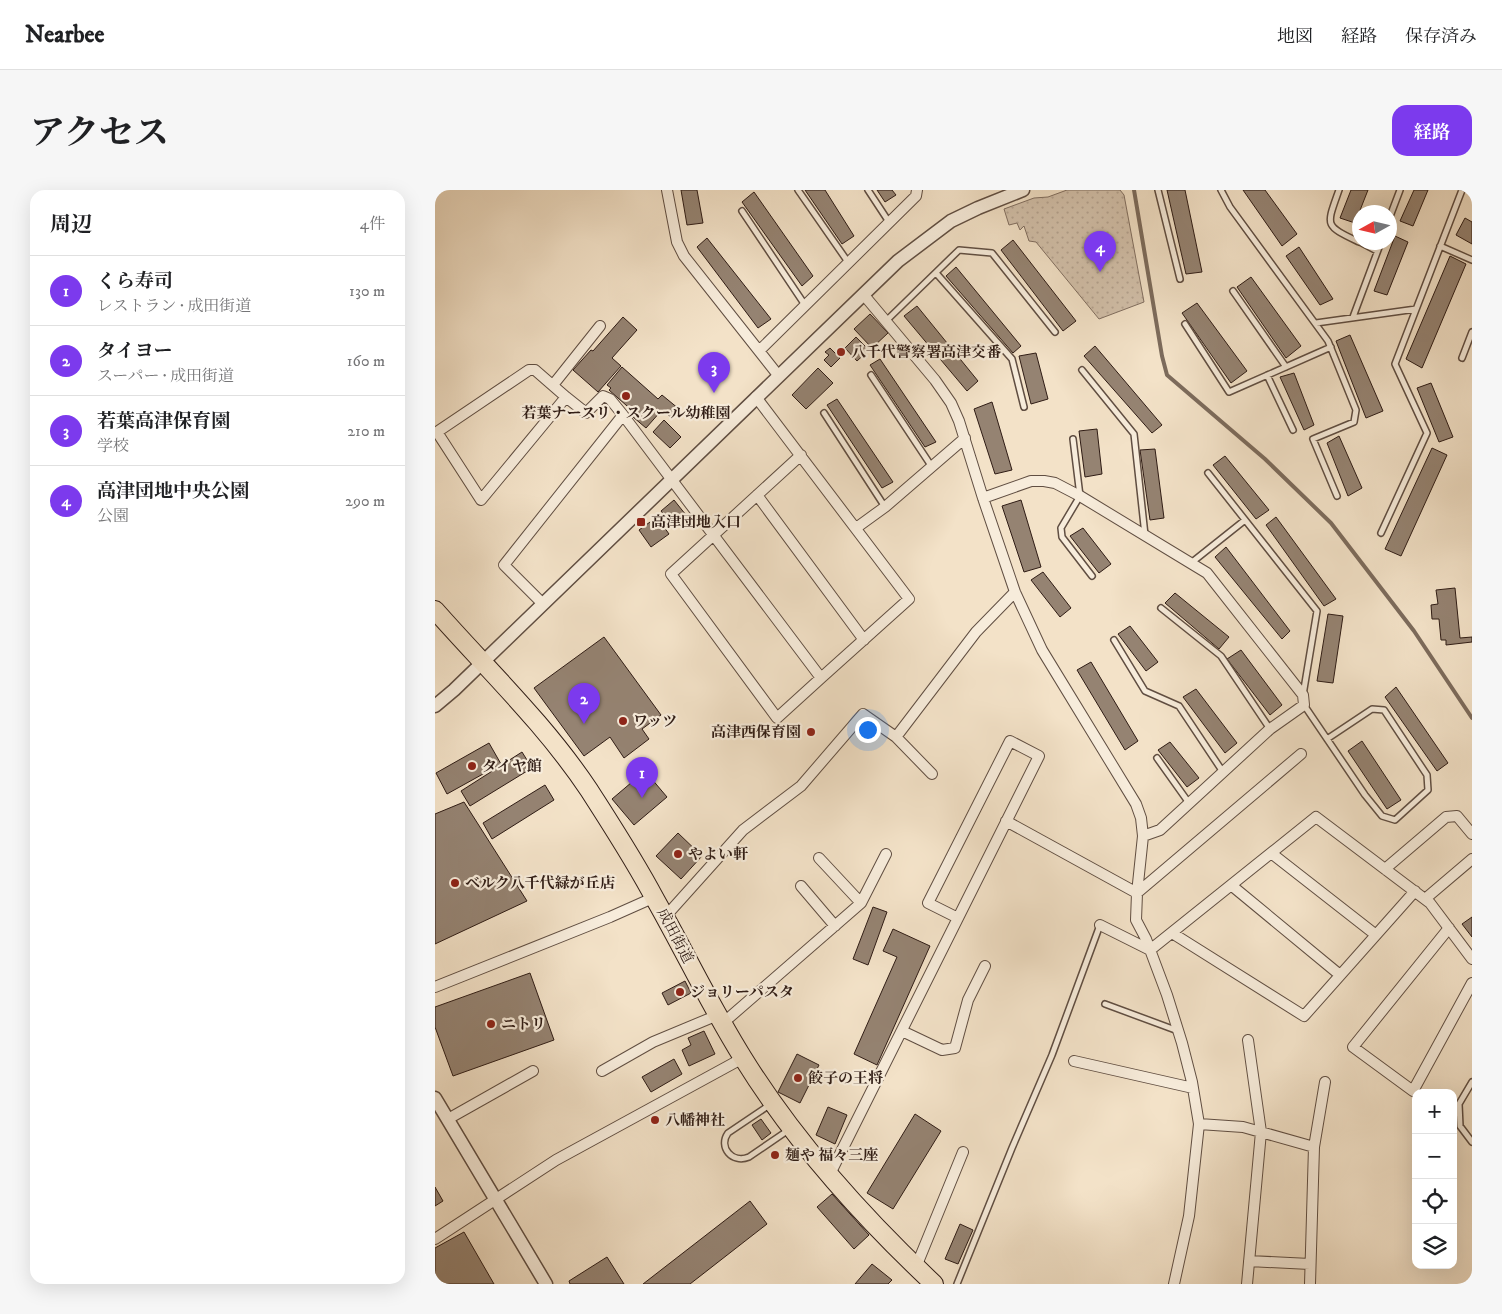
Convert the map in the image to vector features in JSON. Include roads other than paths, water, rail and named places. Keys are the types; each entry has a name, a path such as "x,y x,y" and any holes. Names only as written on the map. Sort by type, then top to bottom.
{"highway":[{"name":"成田街道","path":"435,610 504,683 553,742 587,788 655,897 720,1019 773,1103 831,1174 916,1267 934,1284"}],"street":[{"path":"667,190 677,242 684,256 778,375"},
{"path":"759,351 916,196 917,190"},
{"path":"435,706 483,662 898,261 939,229 963,216 1023,190"},
{"path":"863,294 935,380 951,403 965,438 1015,592 1042,650 1136,804 1141,818 1143,836 1136,920 1150,950 1178,1031 1193,1088 1199,1124 1189,1216 1175,1284"},
{"path":"553,385 600,326"},
{"path":"566,397 481,500 436,433 529,370 535,370 586,413 603,396 611,399 821,678"},
{"path":"756,397 801,455 909,599 777,718 671,574 801,455"},
{"path":"543,604 504,565 623,415"},
{"path":"856,528 885,507 965,438"},
{"path":"983,498 1031,481 1044,480 1055,483 1080,496 1207,573 1304,700 1270,728 1160,830 1143,836"},
{"path":"757,495 864,640"},
{"path":"896,737 976,632 1015,592"},
{"path":"665,917 743,830 801,786 863,714 896,737 932,774"},
{"path":"831,1174 1039,756 1011,741 928,903 958,918"},
{"path":"1137,893 1301,754"},
{"path":"1385,869 1446,817 1457,816 1472,834"},
{"path":"1150,950 1316,817 1425,899 1472,959"},
{"path":"1006,821 1137,893"},
{"path":"1271,853 1376,935"},
{"path":"602,1071 653,1042 720,1019 861,903 886,854"},
{"path":"819,858 861,903"},
{"path":"1425,899 1472,859"},
{"path":"1231,885 1340,976"},
{"path":"801,886 835,926"},
{"path":"1172,932 1304,1016 1415,891"},
{"path":"435,987 610,918 655,897"},
{"path":"1100,925 1150,950"},
{"path":"1449,928 1353,1047 1413,1091 1472,983"},
{"path":"902,1031 942,1050 955,1048 969,1000 985,966"},
{"path":"1247,1284 1261,1132 1248,1040"},
{"path":"435,1239 556,1160 743,1058"},
{"path":"1074,1061 1193,1088"},
{"path":"448,1120 533,1072"},
{"path":"1310,1284 1309,1264 1314,1147 1325,1082"},
{"path":"435,1098 546,1284"},
{"path":"1199,1124 1243,1127 1314,1147"},
{"path":"916,1267 963,1152"},
{"path":"1249,1261 1309,1264"}],"lane":[{"path":"798,190 848,262"},
{"path":"868,190 890,222"},
{"path":"1158,190 1180,279"},
{"path":"1221,190 1230,207 1316,323 1331,347 1356,410 1354,422 1313,439 1337,496"},
{"path":"1339,190 1330,222 1335,230 1352,238"},
{"path":"1394,205 1400,190"},
{"path":"1381,533 1427,434 1395,364 1462,190"},
{"path":"742,211 805,305"},
{"path":"1440,246 1472,260"},
{"path":"886,321 959,250 992,253 1055,332"},
{"path":"1353,318 1377,251"},
{"path":"936,273 1012,359 1024,407"},
{"path":"1233,291 1286,367"},
{"path":"1316,323 1416,309"},
{"path":"1185,324 1229,392 1331,347"},
{"path":"1462,358 1472,332"},
{"path":"1082,370 1134,434 1145,535"},
{"path":"871,374 932,467"},
{"path":"1267,375 1293,430"},
{"path":"824,413 885,507"},
{"path":"1073,439 1080,496 1061,528 1063,537 1092,576"},
{"path":"1208,473 1317,611 1304,700 1327,739 1382,816 1395,820 1428,790 1427,775 1384,710 1372,709 1327,739"},
{"path":"1191,563 1245,520"},
{"path":"1161,608 1221,656 1270,728"},
{"path":"1115,640 1145,691 1179,706 1223,772"},
{"path":"1157,758 1189,803"},
{"path":"957,1284 1011,1148 1052,1054 1100,925"},
{"path":"1105,1004 1178,1031"},
{"path":"1472,1082 1459,1104 1460,1126 1472,1142"},
{"path":"773,1103 728,1133 725,1137 725,1142 730,1156 735,1160 749,1158 792,1128"}],"waterway":[{"path":"1134,190 1162,356 1167,375 1265,459 1331,523 1414,631 1472,718"}],"place":[{"name":"高津団地中央公園","path":"1100,272"},
{"name":"八千代警察署高津交番","path":"841,352"},
{"name":"若葉高津保育園","path":"714,393"},
{"name":"若葉ナースリ・スクール幼稚園","path":"626,396"},
{"name":"高津団地入口","path":"641,522"},
{"name":"ワッツ","path":"623,721"},
{"name":"タイヨー","path":"584,724"},
{"name":"高津西保育園","path":"811,732"},
{"name":"タイヤ館","path":"472,766"},
{"name":"くら寿司","path":"642,798"},
{"name":"やよい軒","path":"678,854"},
{"name":"ベルク八千代緑が丘店","path":"455,883"},
{"name":"ジョリーパスタ","path":"680,992"},
{"name":"ニトリ","path":"491,1024"},
{"name":"餃子の王将","path":"798,1078"},
{"name":"八幡神社","path":"655,1120"},
{"name":"麺や 福々三座","path":"775,1155"}]}
